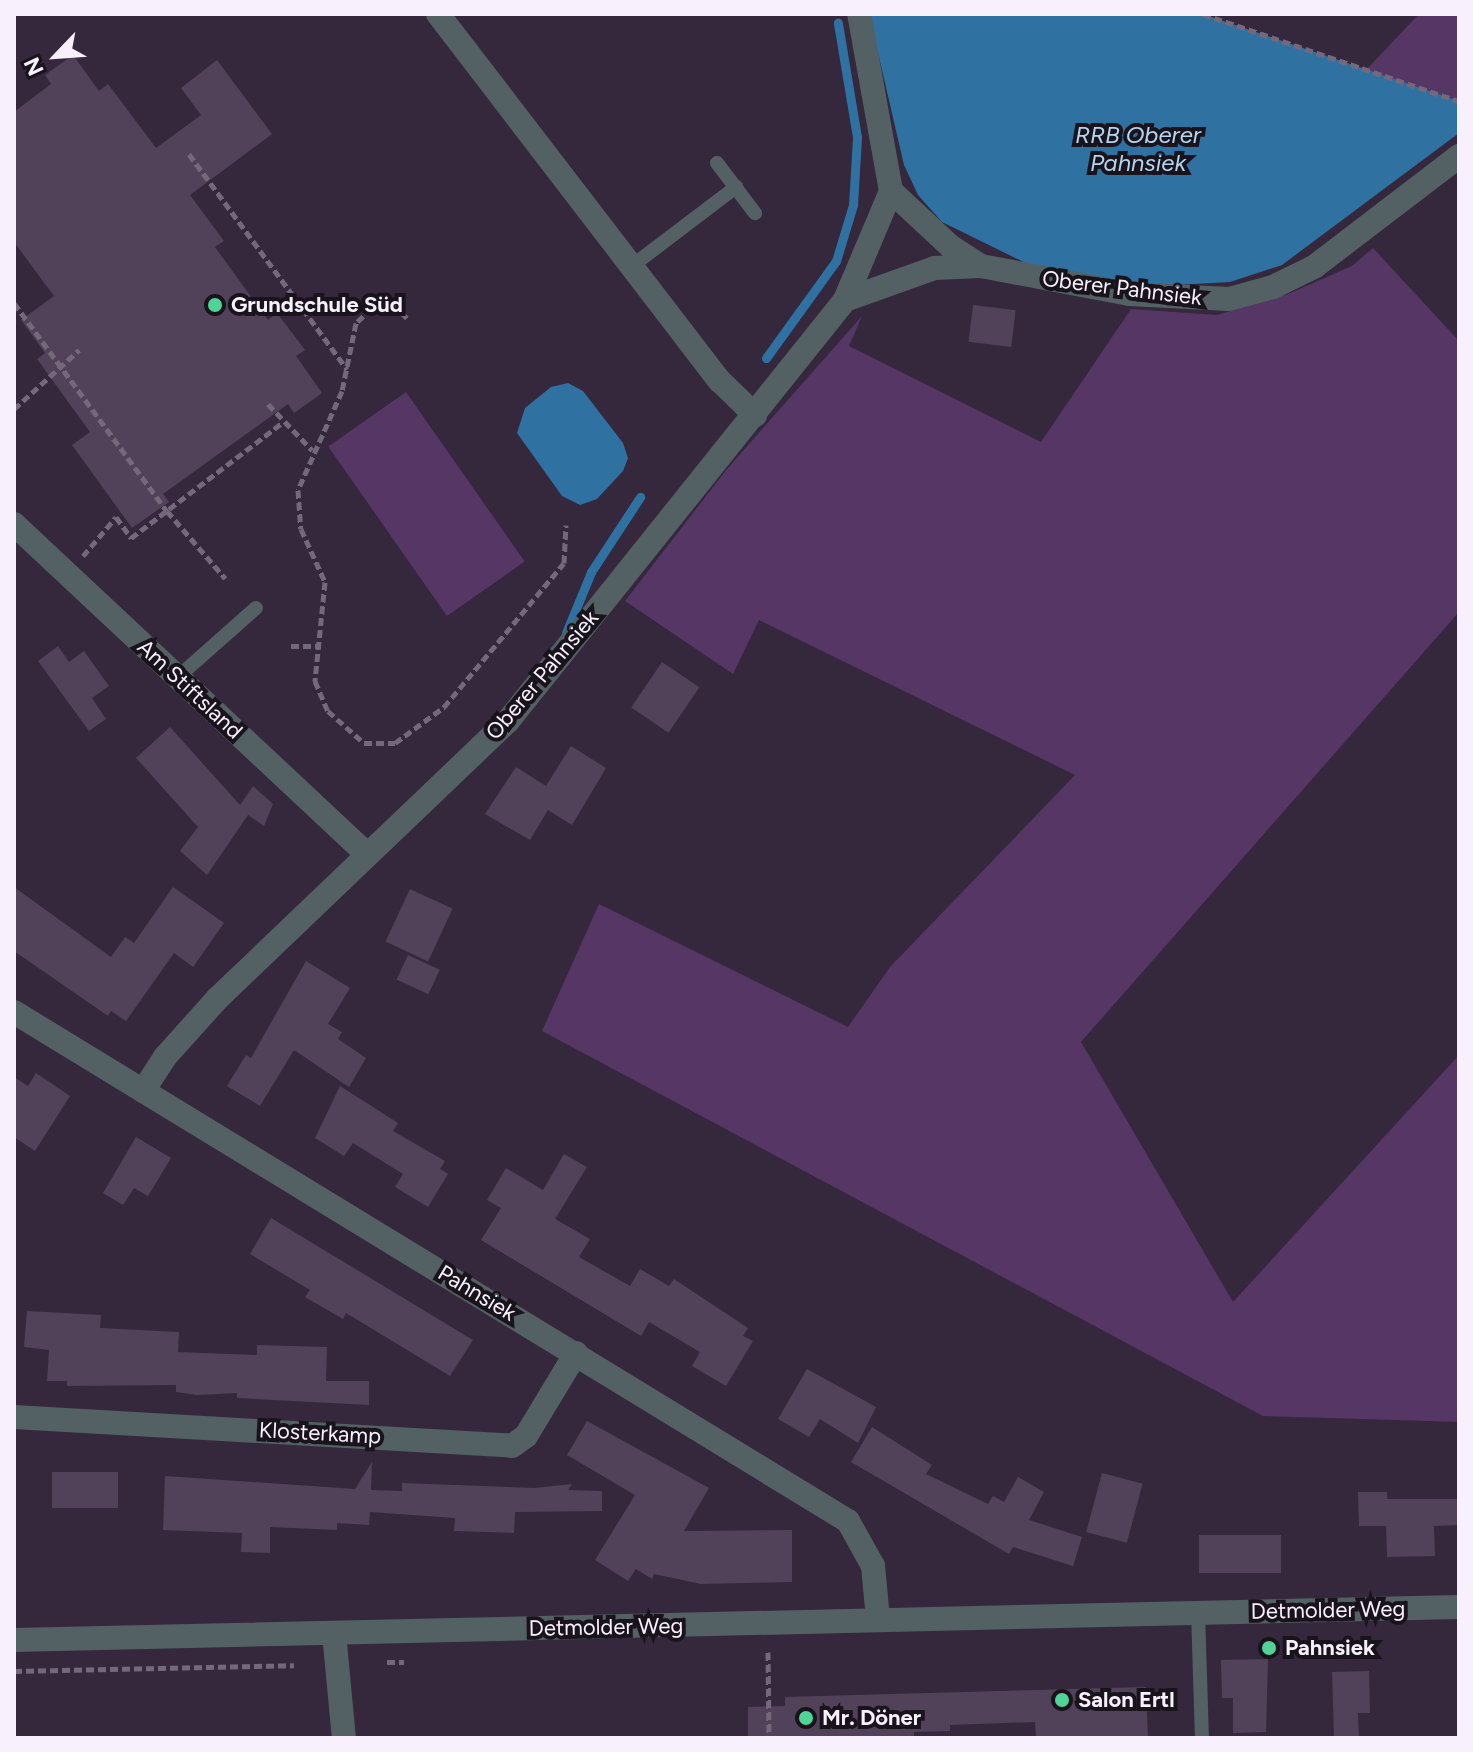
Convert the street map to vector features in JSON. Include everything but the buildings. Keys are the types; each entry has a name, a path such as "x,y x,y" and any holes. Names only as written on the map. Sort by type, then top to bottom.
{"street":[{"path":"438,14 727,390 755,415"},
{"path":"859,14 891,191"},
{"name":"Oberer Pahnsiek","path":"845,300 935,268 981,266 1129,294 1229,299 1273,287 1314,267 1457,162"},
{"name":"Oberer Pahnsiek","path":"143,1091 165,1057 217,999 508,721 845,300 891,191 950,246 981,266"},
{"name":"Am Stiftsland","path":"14,524 367,854"},
{"name":"Pahnsiek","path":"14,1012 848,1521 873,1566 878,1619"},
{"name":"Klosterkamp","path":"14,1417 512,1446 526,1436 576,1353"},
{"name":"Detmolder Weg","path":"14,1640 1459,1607"},
{"path":"334,1633 344,1738"}],"lane":[{"path":"717,163 755,213"},
{"path":"632,266 736,187"},
{"path":"178,677 256,608"},
{"path":"1198,1612 1202,1738"}],"path":[{"path":"1203,14 1459,101"},
{"path":"189,154 348,370"},
{"path":"14,303 64,365 167,511 225,578"},
{"path":"407,318 393,305 372,308 356,323 348,370 312,450 298,490 301,529 325,582 321,646 315,681 328,711 364,743 395,743 444,707 564,563 566,525"},
{"path":"14,409 79,350"},
{"path":"268,404 282,423 312,450"},
{"path":"67,574 116,517 131,538 282,423"},
{"path":"291,646 321,646"},
{"path":"768,1652 769,1738"},
{"path":"14,1671 294,1665"}],"shaded area":[{"path":"1419,14 1459,14 1459,101 1366,70"},
{"path":"1373,248 1459,341 1459,612 1081,1042 1233,1302 1459,1055 1459,1422 1263,1416 542,1031 599,904 848,1027 890,967 1075,775 759,620 733,674 625,601 727,469 862,316 849,346 1041,442 1131,309 1217,315 1288,294 1352,266"},
{"path":"406,392 525,562 447,616 328,446"}],"water":[{"name":"RRB Oberer Pahnsiek","path":"869,14 1203,14 1459,101 1459,133 1282,265 1230,282 1139,287 1048,274 942,222 918,195 904,165"},
{"path":"568,383 583,391 623,443 628,458 623,471 597,499 580,505 562,496 517,433 525,408 551,387"}],"waterway":[{"path":"766,358 836,261 853,205 857,137 838,23"},
{"path":"566,633 591,572 640,497"}],"place":[{"name":"Grundschule Süd","path":"215,305"},
{"name":"Pahnsiek","path":"1269,1648"},
{"name":"Salon Ertl","path":"1062,1700"},
{"name":"Mr. Döner","path":"806,1718"}]}
